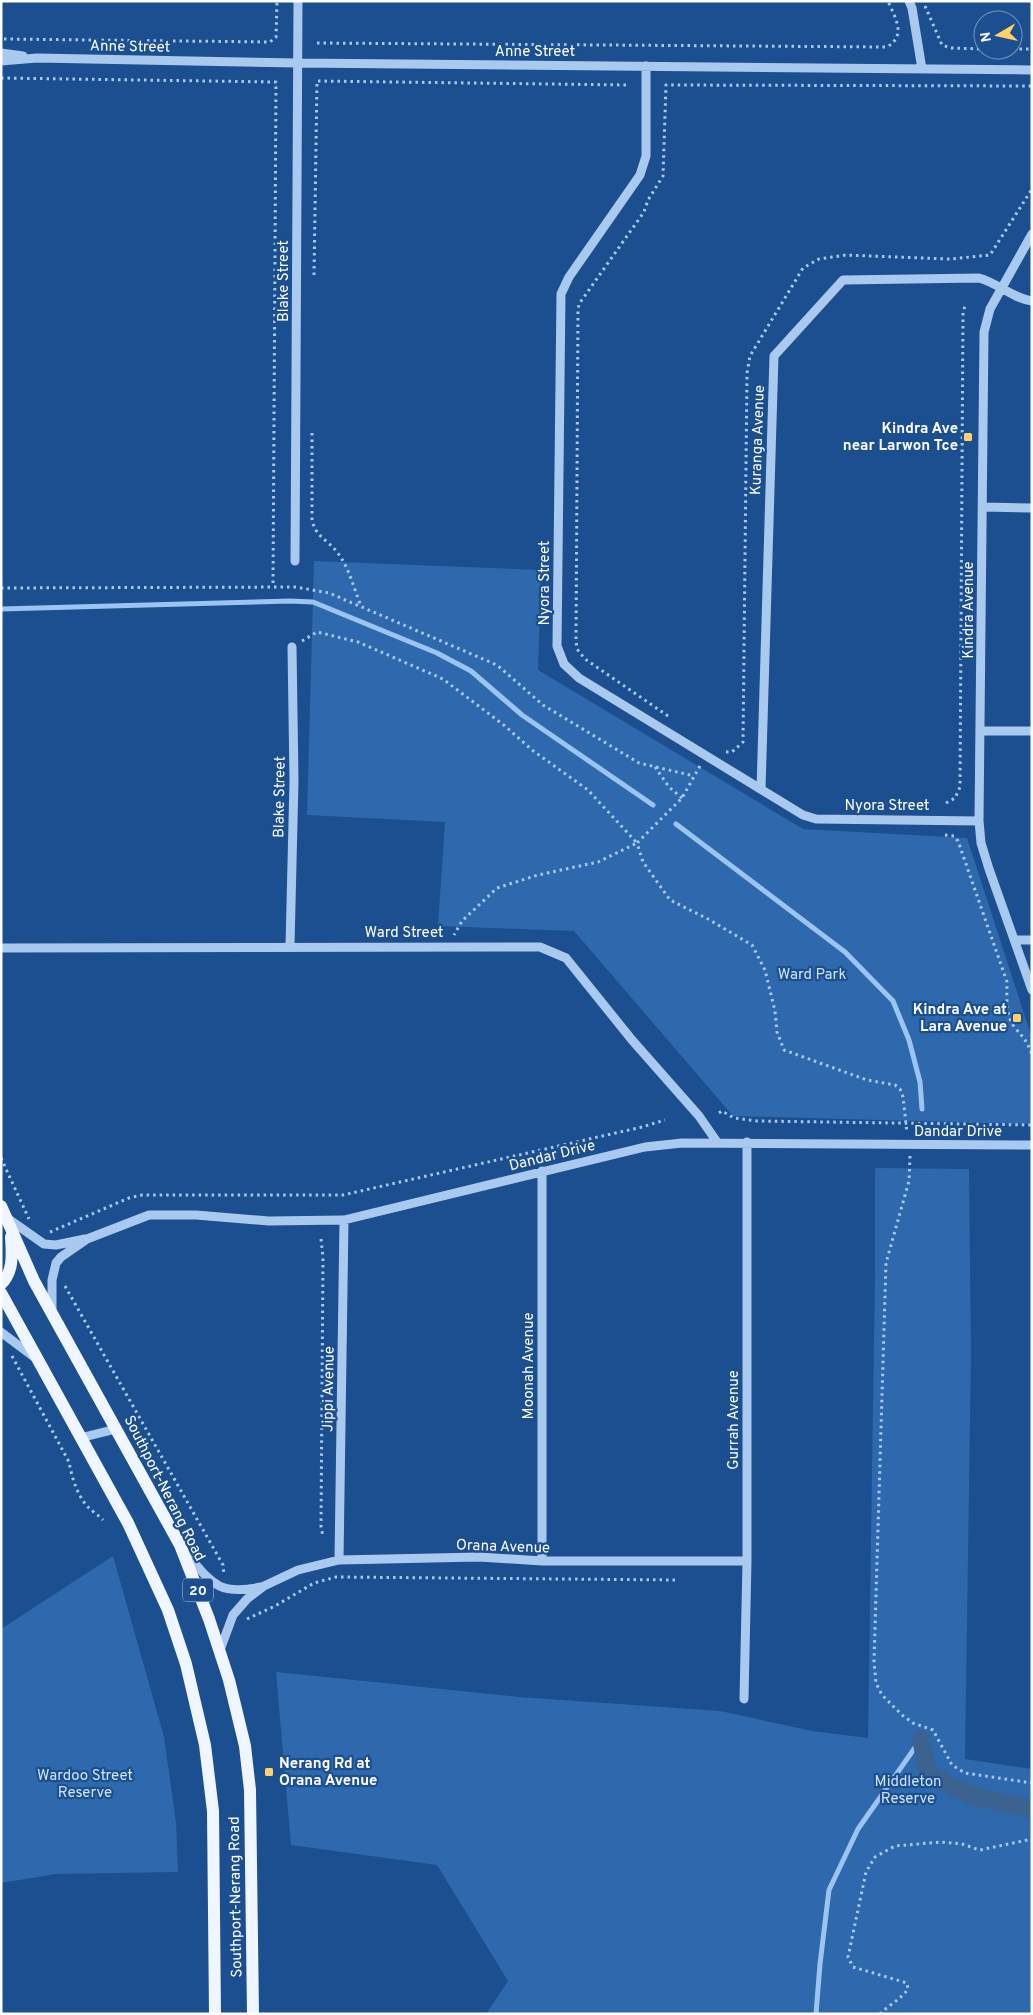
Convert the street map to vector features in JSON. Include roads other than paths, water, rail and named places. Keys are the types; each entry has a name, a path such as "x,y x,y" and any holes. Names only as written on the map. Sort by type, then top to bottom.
{"main road":[{"name":"Southport-Nerang Road","path":"2,1213 52,1314 180,1545 220,1650 245,1746 250,1790 253,2014"},
{"path":"1,1284 6,1280 10,1271 12,1259 11,1230"},
{"name":"Southport-Nerang Road","path":"1,1293 128,1523 168,1610 186,1664 205,1746 213,1811 215,2014"}],"street":[{"name":"Blake Street","path":"295,561 298,1"},
{"path":"909,1 912,8 922,69"},
{"name":"Anne Street","path":"1,53 38,58"},
{"name":"Anne Street","path":"1,61 38,58 298,63 1032,70"},
{"name":"Nyora Street","path":"646,66 646,156 640,175 569,278 561,294 557,646 564,664 579,678 761,789 792,810 816,819 979,821"},
{"name":"Kindra Avenue","path":"1032,234 988,314 984,332 979,821 981,843 1032,990"},
{"name":"Kuranga Avenue","path":"761,789 774,356 843,280 979,278 1015,296 1032,301"},
{"path":"983,507 1032,508"},
{"name":"Blake Street","path":"290,946 294,781 292,647"},
{"path":"981,731 1032,731"},
{"path":"1015,940 1032,940"},
{"name":"Ward Street","path":"1,948 540,947 566,958 632,1040 699,1116 717,1142"},
{"name":"Gurrah Avenue","path":"744,1699 747,1561 747,1142"},
{"name":"Dandar Drive","path":"2,1213 44,1244 56,1245 87,1239 149,1215 196,1215 269,1221 344,1220 645,1147 682,1143 1032,1145"},
{"name":"Moonah Avenue","path":"542,1171 542,1561"},
{"name":"Jippi Avenue","path":"339,1560 344,1220"},
{"name":"Dandar Drive","path":"52,1314 51,1290 56,1263 61,1257 87,1239"},
{"path":"1,1332 36,1359"},
{"path":"80,1438 116,1429"},
{"name":"Orana Avenue","path":"180,1545 212,1582 221,1588 243,1591 264,1586"},
{"name":"Orana Avenue","path":"220,1650 228,1627 242,1602 264,1586 298,1570 339,1560 479,1557 542,1561 747,1561"}],"waterway":[{"path":"1,609 290,601 313,602 437,653 471,671 522,715 653,805"},
{"path":"676,824 845,952 893,1001 909,1040 920,1082 922,1109"},
{"path":"816,2014 829,1890 858,1829 921,1739"},
{"path":"921,1739 928,1774 972,1796 1032,1809"}],"place":[{"name":"Kindra Ave near Larwon Tce","path":"968,437"},
{"name":"Kindra Ave at Lara Avenue","path":"1017,1018"},
{"name":"Nerang Rd at Orana Avenue","path":"269,1772"}],"park label":[{"name":"Ward Park","path":"812,974"},
{"name":"Wardoo Street Reserve","path":"85,1784"},
{"name":"Middleton Reserve","path":"908,1790"}]}
